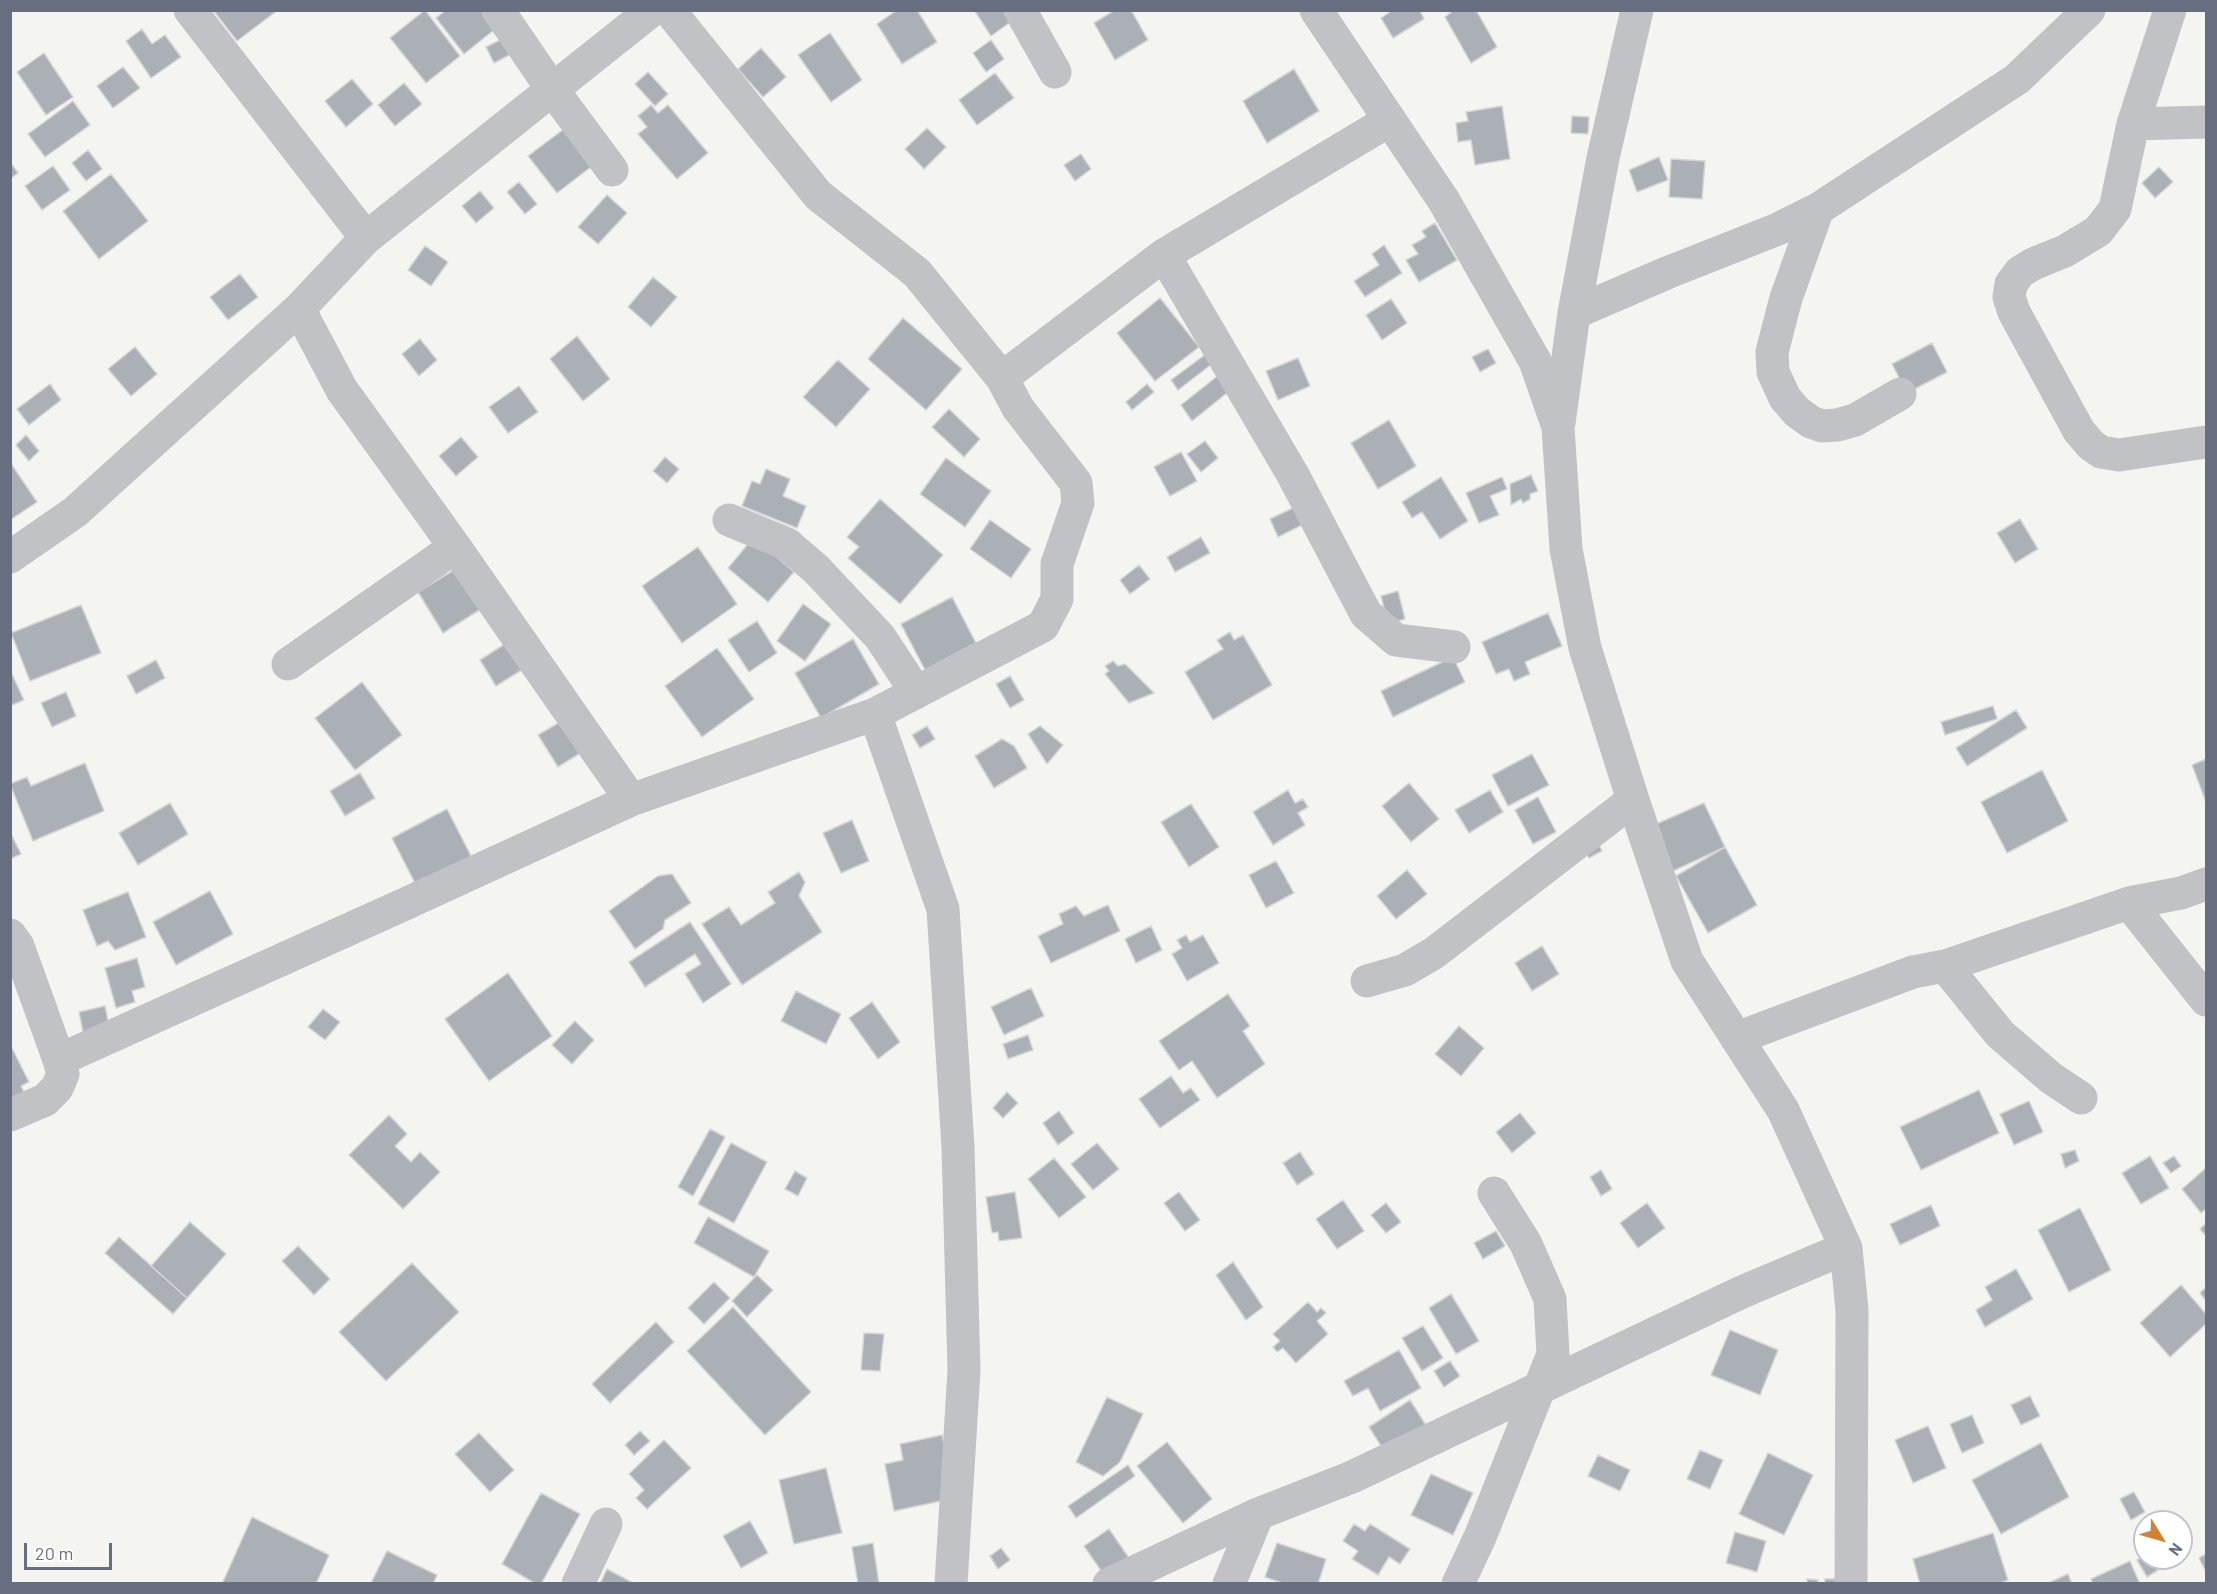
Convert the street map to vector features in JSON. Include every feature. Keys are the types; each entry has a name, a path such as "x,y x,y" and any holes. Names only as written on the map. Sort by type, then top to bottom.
{"street":[{"path":"190,10 366,238"},
{"path":"498,10 552,89 612,170"},
{"path":"10,557 75,512 299,309 366,238 652,10"},
{"path":"58,1060 631,800 875,714 1043,626 1057,599 1057,564 1078,503 1076,483 1018,408 1002,378 917,273 818,195 669,10"},
{"path":"1020,10 1056,72"},
{"path":"1316,10 1444,201 1535,361 1558,427"},
{"path":"1637,10 1603,158 1574,313 1558,427 1566,549 1583,637 1633,800 1688,961 1783,1110 1846,1248 1852,1310 1851,1584"},
{"path":"1574,313 1669,272 1778,230 1818,209 2017,79 2089,10"},
{"path":"2170,10 2133,123 2115,209 2098,231 2066,251 2033,264 2020,272 2011,284 2009,297 2014,312 2079,431 2091,445 2101,452 2119,456 2206,442"},
{"path":"1002,378 1164,255 1390,120"},
{"path":"2133,123 2206,122"},
{"path":"1818,209 1785,298 1772,352 1773,372 1785,398 1797,412 1811,422 1822,426 1855,420 1900,394"},
{"path":"1164,255 1293,475 1366,614 1396,640 1454,647"},
{"path":"299,309 342,390 455,546 631,800"},
{"path":"729,520 786,543 816,569 880,638 916,692"},
{"path":"288,664 455,546"},
{"path":"875,714 943,909 957,1147 964,1370 951,1584"},
{"path":"1367,981 1405,970 1434,953 1633,800"},
{"path":"1737,1038 1913,972 1945,966 2129,903 2181,893 2206,884"},
{"path":"2129,903 2206,1000"},
{"path":"10,935 18,946 63,1074 57,1088 45,1100 10,1115"},
{"path":"1945,966 2000,1034 2050,1078 2081,1098"},
{"path":"1458,1584 1480,1537 1553,1354 1550,1299 1526,1244 1494,1193"},
{"path":"1109,1584 1258,1514 1352,1477 1742,1292 1846,1248"},
{"path":"1229,1584 1258,1514"},
{"path":"578,1584 606,1524"}],"building":[{"path":"213,10 278,10 237,41"},
{"path":"425,10 460,56 426,83 390,38"},
{"path":"446,10 494,10 504,22 464,54 436,18"},
{"path":"897,10 917,10 937,42 902,64 877,24"},
{"path":"974,10 1011,10 1016,18 991,36"},
{"path":"1115,10 1131,10 1148,40 1115,60 1094,23"},
{"path":"1393,10 1421,10 1424,19 1393,38 1381,18"},
{"path":"1454,10 1476,10 1497,47 1471,63 1445,17"},
{"path":"142,29 152,44 165,35 181,57 151,78 126,41"},
{"path":"830,33 862,80 831,102 798,55"},
{"path":"508,36 515,52 494,63 486,47"},
{"path":"991,40 1004,59 986,72 973,53"},
{"path":"761,48 786,77 763,97 738,69"},
{"path":"44,53 73,97 46,115 17,72"},
{"path":"123,67 140,88 113,108 97,86"},
{"path":"1294,69 1319,111 1267,143 1243,101"},
{"path":"648,72 668,94 655,106 635,84"},
{"path":"995,73 1014,98 977,125 959,100"},
{"path":"352,79 373,104 346,127 325,101"},
{"path":"404,83 422,104 395,126 378,105"},
{"path":"73,101 90,125 45,157 28,134"},
{"path":"651,105 658,113 668,105 708,153 677,179 638,134 647,127 638,116"},
{"path":"1502,106 1510,159 1475,165 1471,140 1458,142 1456,123 1468,121 1466,112"},
{"path":"1572,116 1589,117 1588,134 1571,133"},
{"path":"572,123 600,160 557,193 528,156"},
{"path":"927,128 946,147 924,169 905,149"},
{"path":"88,150 102,169 86,181 72,163"},
{"path":"1081,154 1091,169 1075,181 1064,165"},
{"path":"1659,157 1668,180 1637,192 1629,170"},
{"path":"1671,159 1705,161 1702,199 1669,197"},
{"path":"10,162 18,173 10,179"},
{"path":"53,166 70,190 42,210 25,186"},
{"path":"2159,167 2173,182 2155,198 2142,183"},
{"path":"111,174 148,221 99,259 63,211"},
{"path":"519,182 537,204 525,214 507,192"},
{"path":"480,191 494,208 476,223 462,206"},
{"path":"607,195 627,213 598,244 578,227"},
{"path":"1435,223 1457,260 1419,282 1406,260 1418,254 1412,245 1426,237 1422,231"},
{"path":"1384,245 1402,273 1365,297 1354,281 1379,265 1372,254"},
{"path":"425,246 448,262 431,286 408,270"},
{"path":"240,274 258,297 228,320 210,297"},
{"path":"653,277 677,297 651,327 628,307"},
{"path":"1160,298 1199,347 1155,381 1117,333"},
{"path":"1391,299 1407,323 1382,340 1366,315"},
{"path":"903,318 962,369 926,410 868,359"},
{"path":"577,336 610,379 583,401 550,359"},
{"path":"420,339 437,360 419,376 402,354"},
{"path":"1932,343 1947,372 1907,393 1892,364"},
{"path":"135,347 157,374 131,396 108,369"},
{"path":"1488,349 1496,363 1480,372 1472,357"},
{"path":"1210,351 1217,360 1178,390 1171,380"},
{"path":"1298,358 1310,386 1278,400 1266,371"},
{"path":"838,360 870,389 836,427 803,397"},
{"path":"1220,374 1232,389 1192,421 1181,405"},
{"path":"50,384 61,400 29,425 17,409"},
{"path":"1147,384 1154,392 1132,410 1126,402"},
{"path":"519,386 538,412 508,433 489,407"},
{"path":"949,409 980,439 964,457 932,427"},
{"path":"1389,420 1416,466 1378,489 1351,443"},
{"path":"26,435 39,451 29,461 16,445"},
{"path":"461,437 478,457 456,476 439,456"},
{"path":"1205,441 1218,458 1201,472 1187,454"},
{"path":"1181,452 1197,481 1170,496 1154,467"},
{"path":"665,457 679,469 667,483 653,471"},
{"path":"946,458 991,491 965,527 920,494"},
{"path":"10,462 37,502 10,520"},
{"path":"766,469 790,479 783,496 806,506 797,528 742,506 752,481 760,484"},
{"path":"1531,475 1538,491 1530,494 1530,499 1523,503 1521,499 1511,505 1510,484"},
{"path":"1441,477 1468,521 1440,539 1422,512 1412,518 1402,502"},
{"path":"1502,477 1507,489 1490,496 1499,515 1479,523 1466,493"},
{"path":"880,499 943,555 900,604 848,558 859,547 847,537"},
{"path":"1295,507 1304,524 1278,537 1270,519"},
{"path":"2020,519 2038,549 2015,563 1997,533"},
{"path":"990,520 1031,549 1011,578 970,549"},
{"path":"754,537 794,572 768,602 728,568"},
{"path":"1201,537 1210,553 1175,572 1167,557"},
{"path":"698,547 737,604 682,643 642,586"},
{"path":"1139,565 1150,579 1130,594 1120,580"},
{"path":"457,568 481,609 443,633 418,592"},
{"path":"1398,591 1405,619 1388,624 1381,596"},
{"path":"952,597 976,643 925,670 901,624"},
{"path":"803,604 831,624 805,661 777,641"},
{"path":"81,605 101,653 30,681 11,633"},
{"path":"1548,613 1562,646 1525,662 1530,674 1514,681 1509,669 1496,674 1482,642"},
{"path":"757,621 777,653 749,672 728,640"},
{"path":"1230,632 1234,640 1243,635 1272,685 1213,720 1185,672 1223,649 1217,640"},
{"path":"853,639 879,684 821,718 795,673"},
{"path":"508,642 525,668 496,686 480,660"},
{"path":"717,648 754,699 702,737 665,686"},
{"path":"1453,657 1465,682 1393,717 1381,691"},
{"path":"156,660 165,678 136,694 127,676"},
{"path":"1113,661 1118,666 1125,664 1154,693 1129,703 1105,674 1109,671 1105,666"},
{"path":"10,670 24,700 12,705 10,702"},
{"path":"1010,676 1024,700 1010,708 996,684"},
{"path":"362,682 402,735 355,770 315,718"},
{"path":"66,692 76,716 52,727 41,703"},
{"path":"1993,706 1997,719 1945,735 1941,722"},
{"path":"2016,710 2027,728 1967,766 1956,748"},
{"path":"570,716 590,747 558,767 538,735"},
{"path":"927,726 935,739 920,748 912,735"},
{"path":"1040,726 1063,745 1047,764 1028,734"},
{"path":"1002,739 1014,746 1027,768 994,788 975,756"},
{"path":"1532,754 1549,785 1508,806 1492,775"},
{"path":"2206,759 2206,802 2192,765"},
{"path":"85,763 104,811 33,841 10,784 27,777 31,786"},
{"path":"2042,770 2068,821 2007,853 1981,802"},
{"path":"360,773 375,798 345,816 330,791"},
{"path":"1409,783 1439,819 1411,842 1382,806"},
{"path":"1288,790 1295,803 1303,799 1308,807 1298,813 1305,825 1273,845 1253,812"},
{"path":"1490,790 1503,812 1469,833 1455,810"},
{"path":"1538,797 1556,832 1533,844 1515,810"},
{"path":"170,803 188,834 138,865 119,833"},
{"path":"1704,803 1725,847 1673,871 1654,825"},
{"path":"1191,804 1219,847 1189,867 1161,822"},
{"path":"447,809 472,858 417,887 392,838"},
{"path":"852,820 869,861 841,873 823,833"},
{"path":"10,832 21,854 10,859"},
{"path":"1595,837 1602,851 1589,858 1582,844"},
{"path":"1725,847 1757,905 1708,933 1676,876"},
{"path":"1276,861 1294,893 1266,908 1249,875"},
{"path":"1407,870 1427,894 1396,919 1377,896"},
{"path":"799,872 805,882 799,896 822,932 742,985 702,924 729,907 741,925 775,903 768,892"},
{"path":"672,874 691,903 665,920 663,929 635,949 609,911 658,876"},
{"path":"210,891 233,934 176,965 153,922"},
{"path":"128,892 146,937 115,950 108,941 97,946 83,910"},
{"path":"1108,905 1120,931 1051,963 1038,936 1063,924 1059,914 1076,906 1084,916"},
{"path":"690,922 731,984 703,1003 685,974 701,964 695,954 645,987 629,962"},
{"path":"1151,926 1162,950 1136,963 1125,939"},
{"path":"1186,935 1190,942 1203,935 1219,963 1187,981 1172,954 1182,948 1177,940"},
{"path":"1542,946 1559,974 1532,991 1515,963"},
{"path":"137,958 145,987 132,991 135,1002 116,1008 105,968"},
{"path":"508,973 552,1036 489,1081 445,1019"},
{"path":"1031,988 1044,1016 1004,1035 991,1007"},
{"path":"796,991 841,1014 826,1044 781,1021"},
{"path":"1228,994 1250,1026 1243,1031 1265,1064 1217,1098 1192,1061 1179,1070 1159,1041"},
{"path":"872,1002 900,1042 878,1059 849,1018"},
{"path":"105,1006 109,1026 83,1032 79,1012"},
{"path":"323,1009 340,1022 325,1040 308,1027"},
{"path":"575,1021 594,1040 572,1064 552,1045"},
{"path":"1459,1026 1484,1048 1461,1076 1435,1054"},
{"path":"1028,1035 1033,1050 1008,1059 1003,1044"},
{"path":"10,1044 29,1082 21,1086 27,1098 10,1106"},
{"path":"1171,1076 1183,1093 1191,1088 1200,1100 1160,1128 1139,1099"},
{"path":"1979,1090 1999,1133 1921,1170 1900,1127"},
{"path":"1007,1092 1018,1103 1003,1118 993,1108"},
{"path":"2029,1101 2043,1132 2014,1145 2000,1114"},
{"path":"1059,1111 1074,1133 1058,1145 1043,1123"},
{"path":"1520,1113 1536,1133 1512,1153 1496,1132"},
{"path":"389,1115 407,1134 395,1146 411,1162 420,1152 440,1172 403,1209 349,1155"},
{"path":"710,1129 725,1137 693,1196 678,1187"},
{"path":"731,1143 767,1162 734,1223 698,1204"},
{"path":"1097,1143 1119,1169 1093,1190 1071,1164"},
{"path":"2075,1150 2079,1161 2065,1168 2061,1154"},
{"path":"1300,1152 1314,1174 1297,1185 1283,1163"},
{"path":"2150,1156 2169,1188 2141,1204 2122,1173"},
{"path":"2174,1156 2181,1166 2171,1173 2163,1163"},
{"path":"1054,1158 1086,1197 1059,1218 1028,1179"},
{"path":"2206,1168 2206,1209 2201,1213 2182,1189"},
{"path":"1601,1170 1612,1189 1601,1196 1590,1177"},
{"path":"795,1171 807,1178 798,1196 785,1189"},
{"path":"1015,1192 1022,1238 999,1241 998,1232 992,1233 986,1197"},
{"path":"1179,1192 1200,1220 1185,1231 1164,1203"},
{"path":"1343,1200 1364,1231 1337,1249 1316,1219"},
{"path":"1386,1203 1401,1222 1386,1233 1371,1215"},
{"path":"1647,1203 1665,1228 1638,1248 1620,1223"},
{"path":"1931,1205 1940,1226 1900,1245 1890,1224"},
{"path":"2080,1208 2111,1270 2069,1292 2038,1230"},
{"path":"708,1217 769,1251 754,1277 694,1243"},
{"path":"190,1222 226,1254 187,1298 151,1266"},
{"path":"2206,1223 2206,1236 2200,1229"},
{"path":"1496,1231 1505,1246 1483,1259 1474,1243"},
{"path":"119,1237 187,1298 173,1314 105,1253"},
{"path":"298,1246 330,1279 314,1295 282,1261"},
{"path":"1233,1262 1263,1307 1246,1320 1216,1275"},
{"path":"412,1263 459,1312 386,1381 339,1332"},
{"path":"2016,1269 2033,1299 1985,1327 1976,1310 1992,1300 1985,1287"},
{"path":"757,1275 773,1290 747,1317 732,1301"},
{"path":"714,1282 730,1298 704,1324 688,1308"},
{"path":"2181,1285 2206,1314 2206,1324 2170,1357 2140,1323"},
{"path":"2206,1287 2206,1301 2200,1293"},
{"path":"1451,1294 1479,1341 1456,1354 1429,1308"},
{"path":"1308,1302 1317,1312 1321,1308 1326,1313 1317,1321 1328,1334 1296,1363 1283,1348 1277,1352 1273,1347 1280,1341 1273,1334"},
{"path":"733,1307 811,1392 765,1435 687,1351"},
{"path":"656,1322 674,1342 610,1403 592,1384"},
{"path":"1423,1326 1443,1358 1422,1371 1402,1338"},
{"path":"1730,1330 1778,1350 1760,1395 1711,1375"},
{"path":"864,1333 884,1334 880,1371 861,1370"},
{"path":"1399,1350 1421,1388 1380,1411 1368,1388 1353,1396 1344,1381"},
{"path":"1450,1361 1460,1376 1444,1387 1434,1371"},
{"path":"2030,1396 2040,1416 2021,1425 2011,1405"},
{"path":"1107,1397 1143,1414 1120,1462 1103,1476 1076,1462"},
{"path":"1410,1400 1429,1430 1383,1449 1369,1427"},
{"path":"1972,1415 1984,1443 1962,1453 1950,1424"},
{"path":"1928,1426 1946,1468 1913,1483 1895,1440"},
{"path":"640,1431 650,1441 634,1455 625,1445"},
{"path":"479,1433 514,1470 490,1492 455,1454"},
{"path":"942,1435 955,1498 894,1511 885,1464 903,1460 900,1444"},
{"path":"664,1440 691,1468 647,1509 636,1498 644,1490 629,1474"},
{"path":"1167,1442 1212,1499 1183,1523 1137,1466"},
{"path":"2041,1443 2069,1497 2001,1534 1972,1480"},
{"path":"1700,1450 1723,1460 1710,1489 1687,1479"},
{"path":"1768,1453 1813,1475 1784,1535 1739,1514"},
{"path":"1598,1455 1630,1470 1620,1491 1588,1476"},
{"path":"1128,1465 1135,1476 1076,1518 1068,1506"},
{"path":"826,1468 842,1533 794,1544 779,1480"},
{"path":"1431,1474 1473,1493 1453,1535 1411,1515"},
{"path":"2134,1492 2144,1510 2133,1510 2131,1520 2120,1499"},
{"path":"541,1493 580,1514 541,1584 536,1584 502,1564"},
{"path":"252,1517 329,1555 316,1584 222,1584"},
{"path":"750,1521 768,1553 741,1568 723,1536"},
{"path":"1354,1524 1365,1531 1370,1524 1410,1549 1400,1564 1389,1557 1378,1575 1352,1559 1358,1551 1343,1541"},
{"path":"1109,1529 1129,1558 1104,1575 1084,1546"},
{"path":"1735,1532 1766,1541 1757,1572 1726,1563"},
{"path":"1993,1533 2008,1580 1997,1584 1920,1584 1913,1559"},
{"path":"873,1543 879,1584 858,1584 852,1547"},
{"path":"1277,1543 1326,1559 1318,1584 1285,1584 1265,1577"},
{"path":"1001,1548 1010,1560 998,1569 990,1556"},
{"path":"387,1551 437,1575 433,1584 371,1583"},
{"path":"2206,1554 2206,1572 2199,1558"},
{"path":"2130,1561 2140,1584 2093,1584 2091,1579"},
{"path":"607,1569 635,1584 600,1584"},
{"path":"2143,1570 2158,1570 2147,1577"},
{"path":"2068,1574 2072,1584 2046,1584"},
{"path":"1807,1579 1818,1580 1818,1584 1807,1584"},
{"path":"1825,1579 1842,1579 1841,1584 1825,1584"}]}
